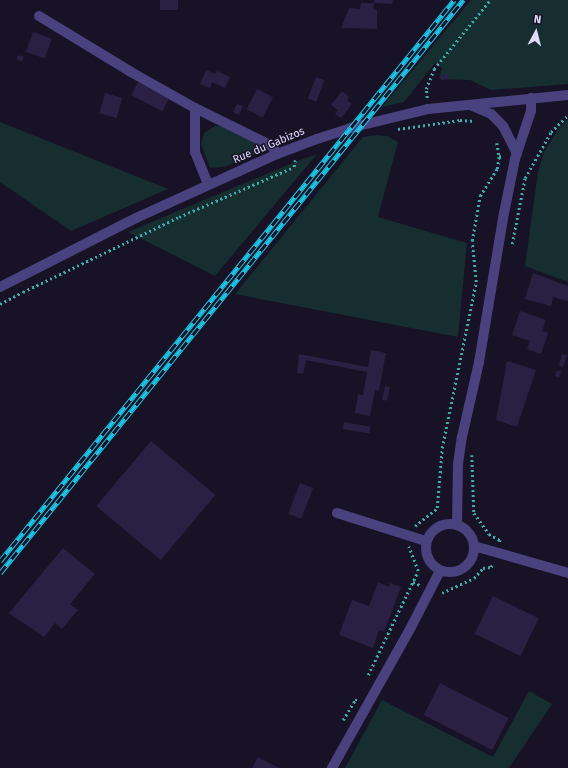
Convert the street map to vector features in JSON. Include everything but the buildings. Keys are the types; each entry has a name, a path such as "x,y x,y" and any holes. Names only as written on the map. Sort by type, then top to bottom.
{"street":[{"path":"39,16 90,48 195,108 272,146 277,154"},
{"name":"Rue du Gabizos","path":"0,287 85,243 208,185 277,154 350,128 428,109 568,95"},
{"path":"457,525 458,464 462,437 480,362 504,213 516,157 531,111 531,98"},
{"path":"468,104 491,114 503,126 516,157"},
{"path":"195,108 195,152 208,185"},
{"path":"337,513 426,541"},
{"path":"448,524 457,525 466,529 472,537 474,546 473,556 468,564 461,570 452,573 440,571 428,560 425,550 426,541 431,532 438,526 448,524"},
{"path":"474,546 568,573"},
{"path":"332,768 409,631 440,571"}],"path":[{"path":"428,109 426,89 434,69 490,0"},
{"path":"512,248 525,178 551,132 568,115"},
{"path":"380,121 392,128 401,129 460,120 480,122"},
{"path":"368,675 418,571 409,550 410,536 413,528 437,508 442,448 476,282 472,241 480,196 497,169 499,156 496,141"},
{"path":"0,304 172,221 294,167 295,158 293,149"},
{"path":"499,156 516,157"},
{"path":"413,582 442,593 451,587 462,584 474,578 484,568 491,567 500,540 489,534 474,513 472,450"}],"green space":[{"path":"471,0 568,0 568,84 491,90 470,80 439,79 442,68 435,63 404,102 382,107"},
{"path":"568,119 568,282 525,266 538,172 544,152 559,128"},
{"path":"0,122 168,189 71,231 0,182"},
{"path":"215,126 221,126 254,142 260,148 258,153 224,167 210,168 201,144 204,133"},
{"path":"377,135 387,136 398,142 378,217 467,243 458,337 235,294 363,137"},
{"path":"317,154 215,276 128,232 295,162"},
{"path":"529,691 552,704 509,768 345,768 382,700 493,757"}],"railway":[{"path":"0,561 454,0"},
{"path":"0,573 463,0"}]}
